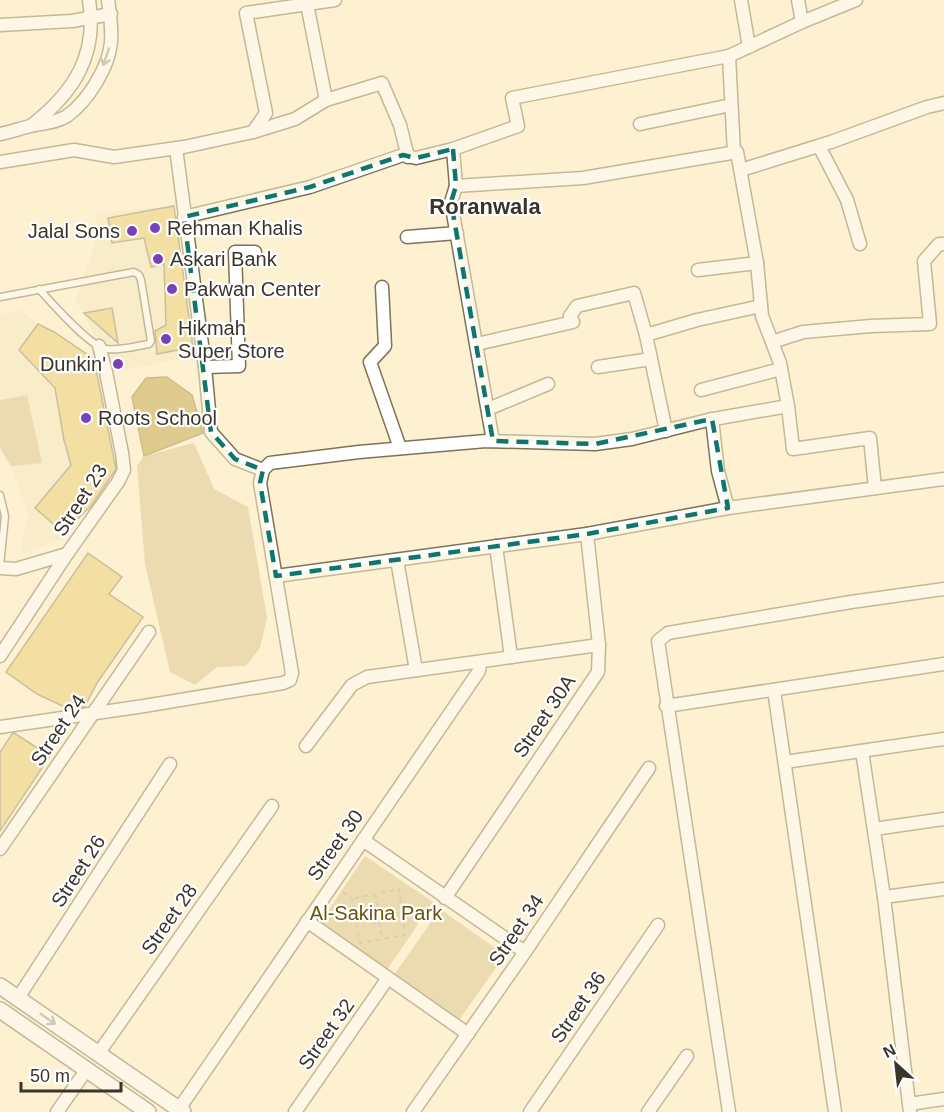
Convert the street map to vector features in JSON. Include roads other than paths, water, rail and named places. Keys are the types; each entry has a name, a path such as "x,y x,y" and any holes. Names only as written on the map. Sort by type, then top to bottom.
{"street":[{"path":"31,126 62,99 83,63 90,45 92,18 89,0"},
{"path":"0,134 50,123 65,117 76,109 88,93 108,56 111,42 111,14 108,0"},
{"path":"253,132 266,113 246,13 335,0"},
{"path":"741,0 749,47"},
{"path":"798,0 802,22"},
{"path":"184,217 310,187 403,155 416,158 453,149 518,126 512,98 729,56 856,0"},
{"path":"308,4 326,100"},
{"path":"0,25 92,18 111,14"},
{"path":"729,56 734,153"},
{"path":"0,162 74,150 114,157 176,148 253,132 295,119 326,100 382,83 400,125 408,157"},
{"path":"741,170 944,103"},
{"path":"640,124 731,105"},
{"path":"819,146 847,200 860,244"},
{"path":"176,148 205,367 211,432 235,459 263,470"},
{"path":"453,149 456,186 451,202 493,441"},
{"path":"456,186 583,178 737,152 757,263 762,315 781,369 793,449 870,438 875,488"},
{"path":"407,237 457,233"},
{"path":"772,342 803,332 930,324 924,261 939,244 944,244"},
{"path":"205,367 239,366 235,252 255,252"},
{"path":"698,270 757,263"},
{"path":"382,287 385,346 370,362 400,448"},
{"path":"477,344 573,322 570,316 577,306 634,293 646,335 666,431"},
{"path":"646,335 697,320 761,306"},
{"name":"Street 23","path":"0,656 124,470 116,418 99,346"},
{"path":"598,367 651,359"},
{"path":"701,390 781,369"},
{"path":"488,409 548,384"},
{"path":"0,727 144,706 290,680 292,673 260,483 263,470 270,463 400,448 493,441 595,444 632,439 712,420 788,406"},
{"path":"712,420 718,471 728,508"},
{"path":"276,576 587,534 728,508 944,478"},
{"name":"Street 30A","path":"445,898 598,672 598,645 587,534"},
{"path":"496,546 511,657"},
{"path":"0,567 16,569 67,554"},
{"path":"397,560 416,670"},
{"path":"729,1112 658,641 668,633 851,602 944,589"},
{"name":"Street 24","path":"0,849 149,632"},
{"path":"306,746 352,685 367,677 598,645"},
{"name":"Street 30","path":"181,1110 307,921 479,671 480,662"},
{"path":"666,706 944,664"},
{"path":"774,690 835,1112"},
{"path":"784,762 944,739"},
{"path":"862,751 884,897 910,1108 944,1099"},
{"name":"Street 26","path":"18,998 170,764"},
{"name":"Street 34","path":"413,1112 525,952 649,768"},
{"name":"Street 28","path":"98,1054 272,806"},
{"path":"874,829 944,819"},
{"path":"363,840 525,952"},
{"path":"884,897 944,889"},
{"path":"307,921 468,1034"},
{"name":"Street 36","path":"530,1112 658,925"},
{"name":"Street 32","path":"295,1112 388,978"},
{"path":"0,986 181,1110"},
{"path":"2,1015 146,1110 154,1093"},
{"path":"648,1112 687,1056"},
{"path":"57,1112 87,1069"}],"lane":[{"path":"0,297 39,289 134,272 139,275 151,341 148,344 112,349 99,346 76,328 39,289"},
{"path":"0,495 5,516 0,567"}],"place":[{"name":"Rehman Khalis","path":"155,228"},
{"name":"Jalal Sons","path":"132,231"},
{"name":"Askari Bank","path":"158,259"},
{"name":"Pakwan Center","path":"172,289"},
{"name":"Hikmah Super Store","path":"166,339"},
{"name":"Dunkin'","path":"118,364"},
{"name":"Roots School","path":"86,418"}],"district":[{"name":"Roranwala","path":"485,206"}],"park label":[{"name":"Al-Sakina Park","path":"376,913"}]}
